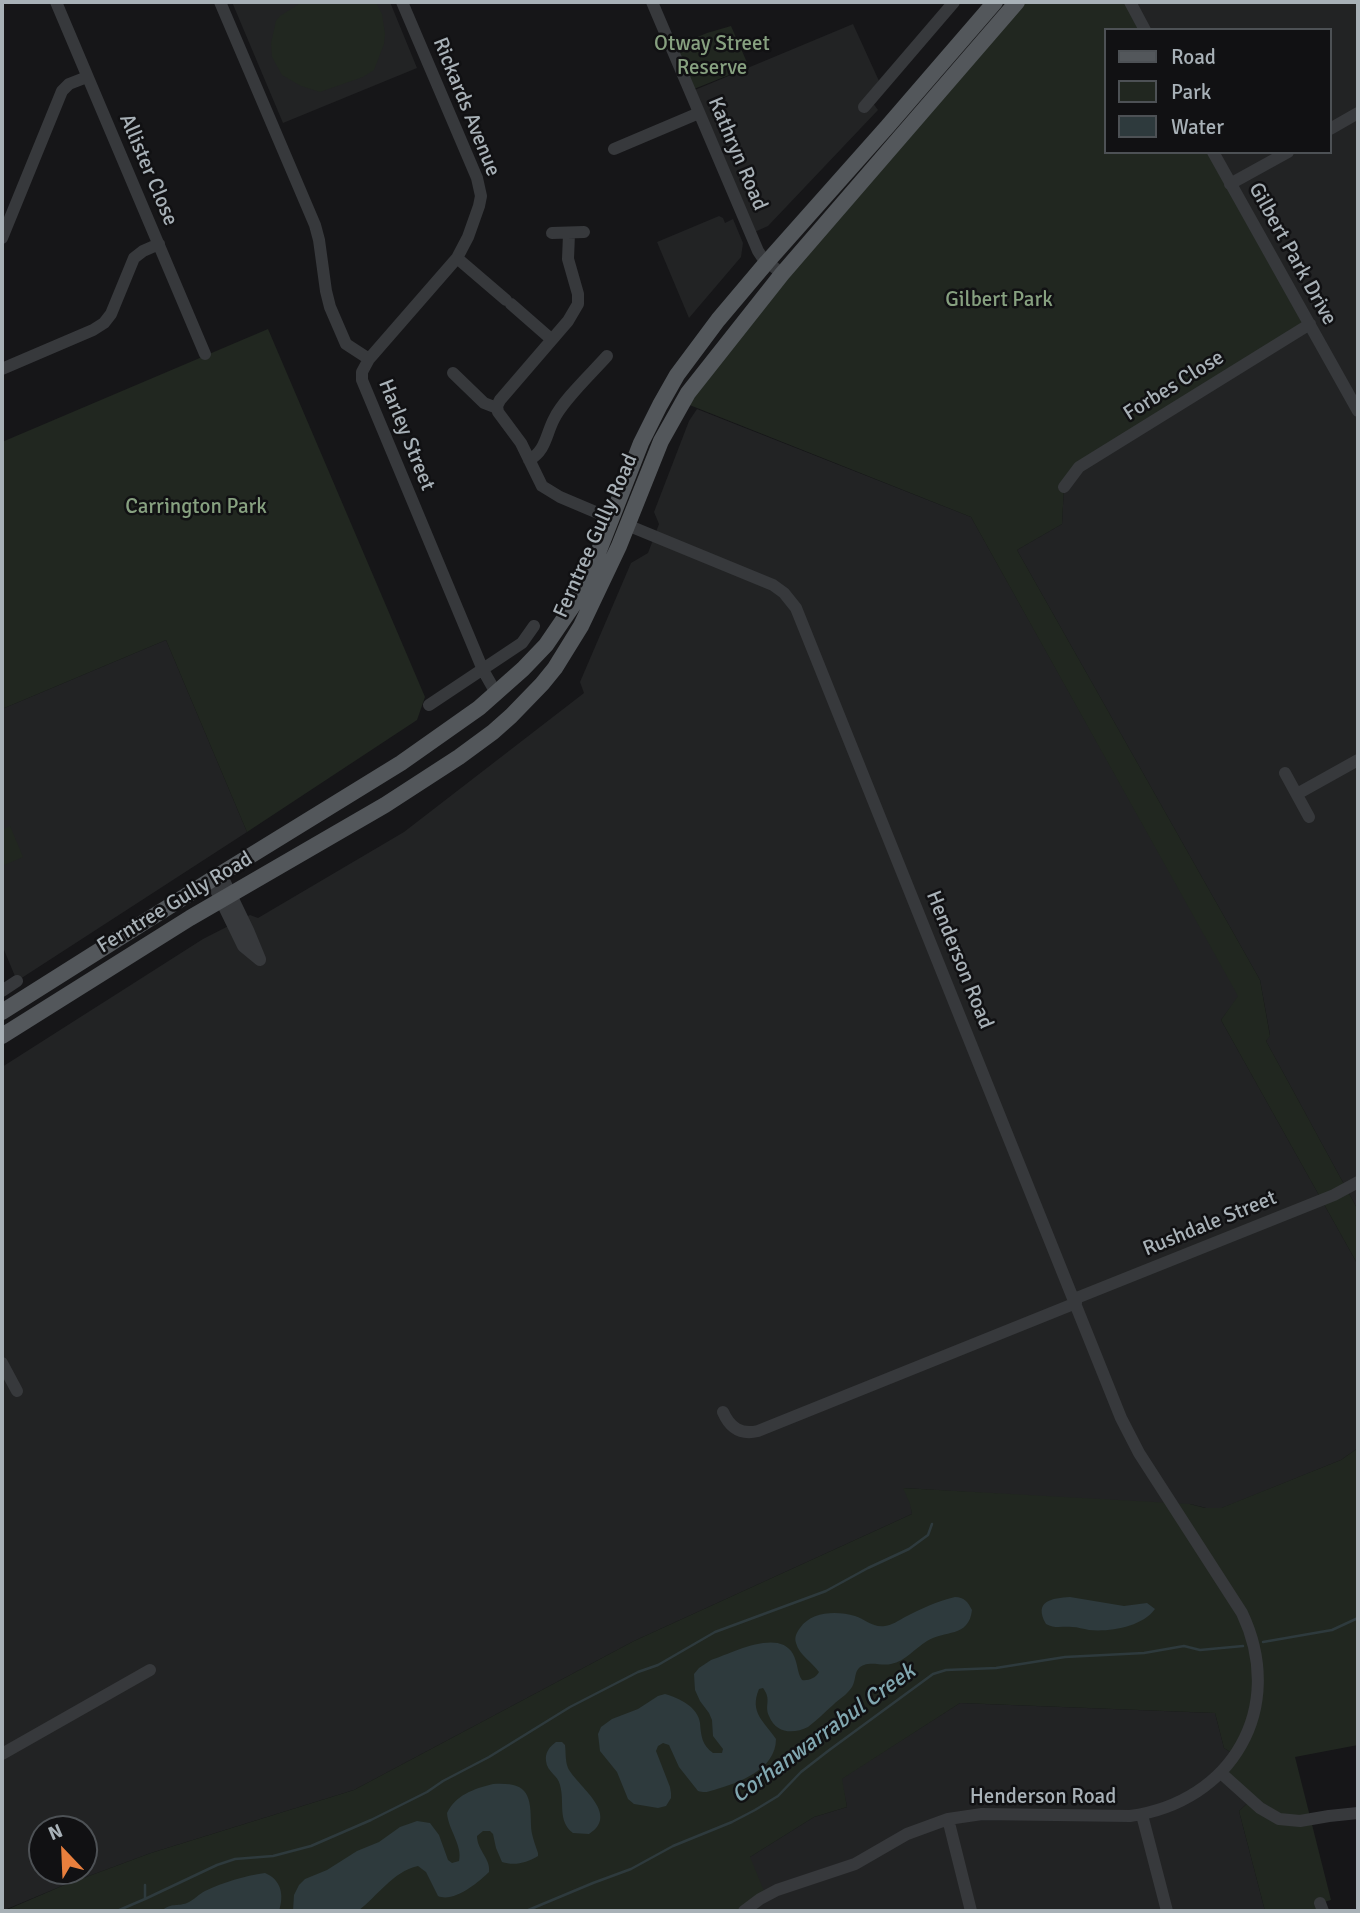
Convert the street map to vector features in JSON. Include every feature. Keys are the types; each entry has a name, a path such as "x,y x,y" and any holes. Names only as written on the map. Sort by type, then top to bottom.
{"main road":[{"name":"Ferntree Gully Road","path":"2,1037 69,992 225,897 385,805 459,757 511,716 548,676 581,626 601,585 641,443 671,386 711,329 767,262 995,2"},
{"name":"Ferntree Gully Road","path":"2,1012 401,763 470,714 523,670 561,625 680,405 716,355 782,274 1017,2"},
{"path":"883,131 896,142"},
{"path":"496,693 511,716"}],"street":[{"name":"Allister Close","path":"56,2 205,354"},
{"name":"Harley Street","path":"220,2 317,231 327,298 348,346 369,359 361,376 363,387 483,670 496,693"},
{"name":"Rickards Avenue","path":"369,359 457,258 479,206 480,190 477,178 402,2"},
{"name":"Kathryn Road","path":"652,2 758,251 782,274"},
{"path":"1130,2 1144,28"},
{"path":"864,107 948,4"},
{"path":"2,238 61,93 67,85 87,77"},
{"path":"614,149 699,113"},
{"path":"1332,128 1358,113"},
{"name":"Gilbert Park Drive","path":"1214,154 1358,411"},
{"path":"1230,184 1284,154"},
{"path":"552,233 584,232"},
{"path":"453,373 484,403 497,408 500,400 568,321 578,304 578,294 568,259 569,233"},
{"path":"2,369 104,323 113,309 134,258 159,244"},
{"path":"457,258 551,339"},
{"name":"Forbes Close","path":"1064,487 1079,467 1310,324"},
{"path":"529,460 541,451 560,410 607,356"},
{"name":"Henderson Road","path":"497,408 529,460 539,483 549,492 772,585 784,593 796,608 1126,1427 1139,1453 1242,1613 1249,1627 1257,1661 1258,1693 1251,1726 1238,1751 1207,1786 1184,1800 1143,1815 1115,1817 982,1814 947,1819 907,1834 860,1862 777,1890 744,1911"},
{"path":"429,705 522,643 534,626"},
{"path":"1297,794 1358,760"},
{"path":"1285,774 1309,817"},
{"path":"216,877 225,897"},
{"path":"2,991 17,981"},
{"name":"Rushdale Street","path":"723,1412 729,1424 738,1430 747,1433 758,1431 1334,1195 1358,1182"},
{"path":"2,1363 17,1391"},
{"path":"2,1754 150,1670"},
{"path":"1221,1773 1260,1808 1279,1819 1300,1821 1358,1813"},
{"path":"1143,1815 1167,1911"},
{"path":"947,1819 971,1911"}],"shaded area":[{"path":"232,2 390,2 417,68 283,123"},
{"path":"1130,2 1358,2 1358,1210 1266,1041 1270,1035 1260,980 1017,550 1062,524 1064,487 1212,154 1332,154 1332,28 1144,28"},
{"path":"853,24 879,81 867,95 878,110 768,226 750,234 690,92"},
{"path":"719,216 725,223 733,219 743,243 741,257 689,318 657,242"},
{"path":"697,409 971,517 1239,996 1221,1020 1358,1265 1358,1448 1341,1460 1222,1508 904,1488 912,1514 634,1641 354,1790 151,1853 98,1873 98,1815 28,1815 28,1885 65,1885 2,1911 2,1067 203,939 250,915 258,918 404,832 584,693 580,682 631,563 648,553 659,524 654,512 689,421"},
{"path":"166,640 247,832 17,981 2,945 2,709"},
{"path":"960,1703 1215,1713 1224,1748 1235,1755 1251,1800 1239,1811 1265,1911 744,1911 750,1857 814,1817 847,1807 841,1779"}],"green space":[{"path":"302,2 376,2 382,14 385,34 374,70 363,77 320,92 301,86 282,75 272,57 271,43 276,21"},
{"name":"Gilbert Park","path":"1017,2 1130,2 1144,28 1104,28 1104,154 1214,154 1310,324 1079,467 1064,487 1062,524 1017,550 1260,980 1270,1036 1266,1041 1358,1210 1358,1265 1221,1020 1238,996 971,517 682,402"},
{"name":"Otway Street Reserve","path":"731,26 749,67 694,89 676,46"},
{"name":"Carrington Park","path":"268,329 425,697 417,720 247,832 166,640 2,709 2,442"},
{"path":"10,826 23,857 2,866 2,830"},
{"path":"1358,1448 1358,1745 1295,1757 1331,1900 1321,1903 1323,1911 1265,1911 1239,1811 1251,1800 1221,1773 1235,1755 1224,1748 1215,1713 960,1703 842,1779 847,1807 814,1817 750,1857 766,1896 744,1911 4,1911 65,1885 98,1885 98,1873 151,1853 354,1790 634,1641 912,1514 903,1488 1221,1508 1341,1460"}],"water":[{"path":"955,1597 965,1600 972,1610 966,1625 955,1632 927,1641 896,1662 867,1664 861,1667 850,1690 808,1727 786,1731 776,1726 768,1712 766,1692 763,1688 759,1689 756,1697 757,1711 776,1739 770,1759 754,1774 744,1779 710,1791 698,1791 679,1767 669,1745 663,1743 656,1751 670,1787 671,1798 666,1806 658,1808 634,1804 628,1799 617,1772 600,1751 598,1734 601,1727 665,1694 682,1701 696,1712 706,1747 713,1753 722,1753 723,1749 713,1736 709,1713 695,1690 694,1674 699,1668 711,1660 742,1648 777,1643 793,1654 802,1680 809,1679 819,1672 800,1651 795,1639 800,1628 811,1618 841,1613 877,1626 885,1626"},
{"path":"1070,1597 1124,1606 1147,1603 1155,1609 1142,1620 1116,1629 1089,1630 1046,1624 1042,1610 1046,1602"},
{"path":"556,1742 565,1745 568,1768 599,1809 598,1826 589,1834 573,1833 565,1823 560,1785 546,1761 548,1750"},
{"path":"493,1784 513,1785 525,1792 530,1805 532,1832 538,1856 520,1863 502,1862 493,1834 483,1831 477,1836 489,1872 472,1886 451,1897 438,1896 426,1872 418,1866 400,1873 358,1911 293,1911 294,1895 305,1879 379,1842 400,1827 417,1821 430,1823 439,1835 448,1860 452,1863 459,1861 459,1849 447,1813 455,1802 466,1794"},
{"path":"265,1873 275,1880 280,1889 279,1911 161,1911 187,1903 219,1885"}],"waterway":[{"path":"145,1899 217,1865 235,1859 273,1856 311,1846 371,1820 489,1757 570,1707 638,1672 658,1665 715,1632 826,1591 909,1549 928,1535 932,1524"},
{"name":"Corhanwarrabul Creek","path":"1263,1642 1332,1630 1358,1618"},
{"name":"Corhanwarrabul Creek","path":"526,1911 631,1869 673,1846 755,1810 778,1796 801,1772 933,1674 946,1670 996,1668 1065,1657 1144,1653 1184,1646 1200,1650 1243,1646"},
{"path":"117,1911 145,1899 145,1885"}]}
